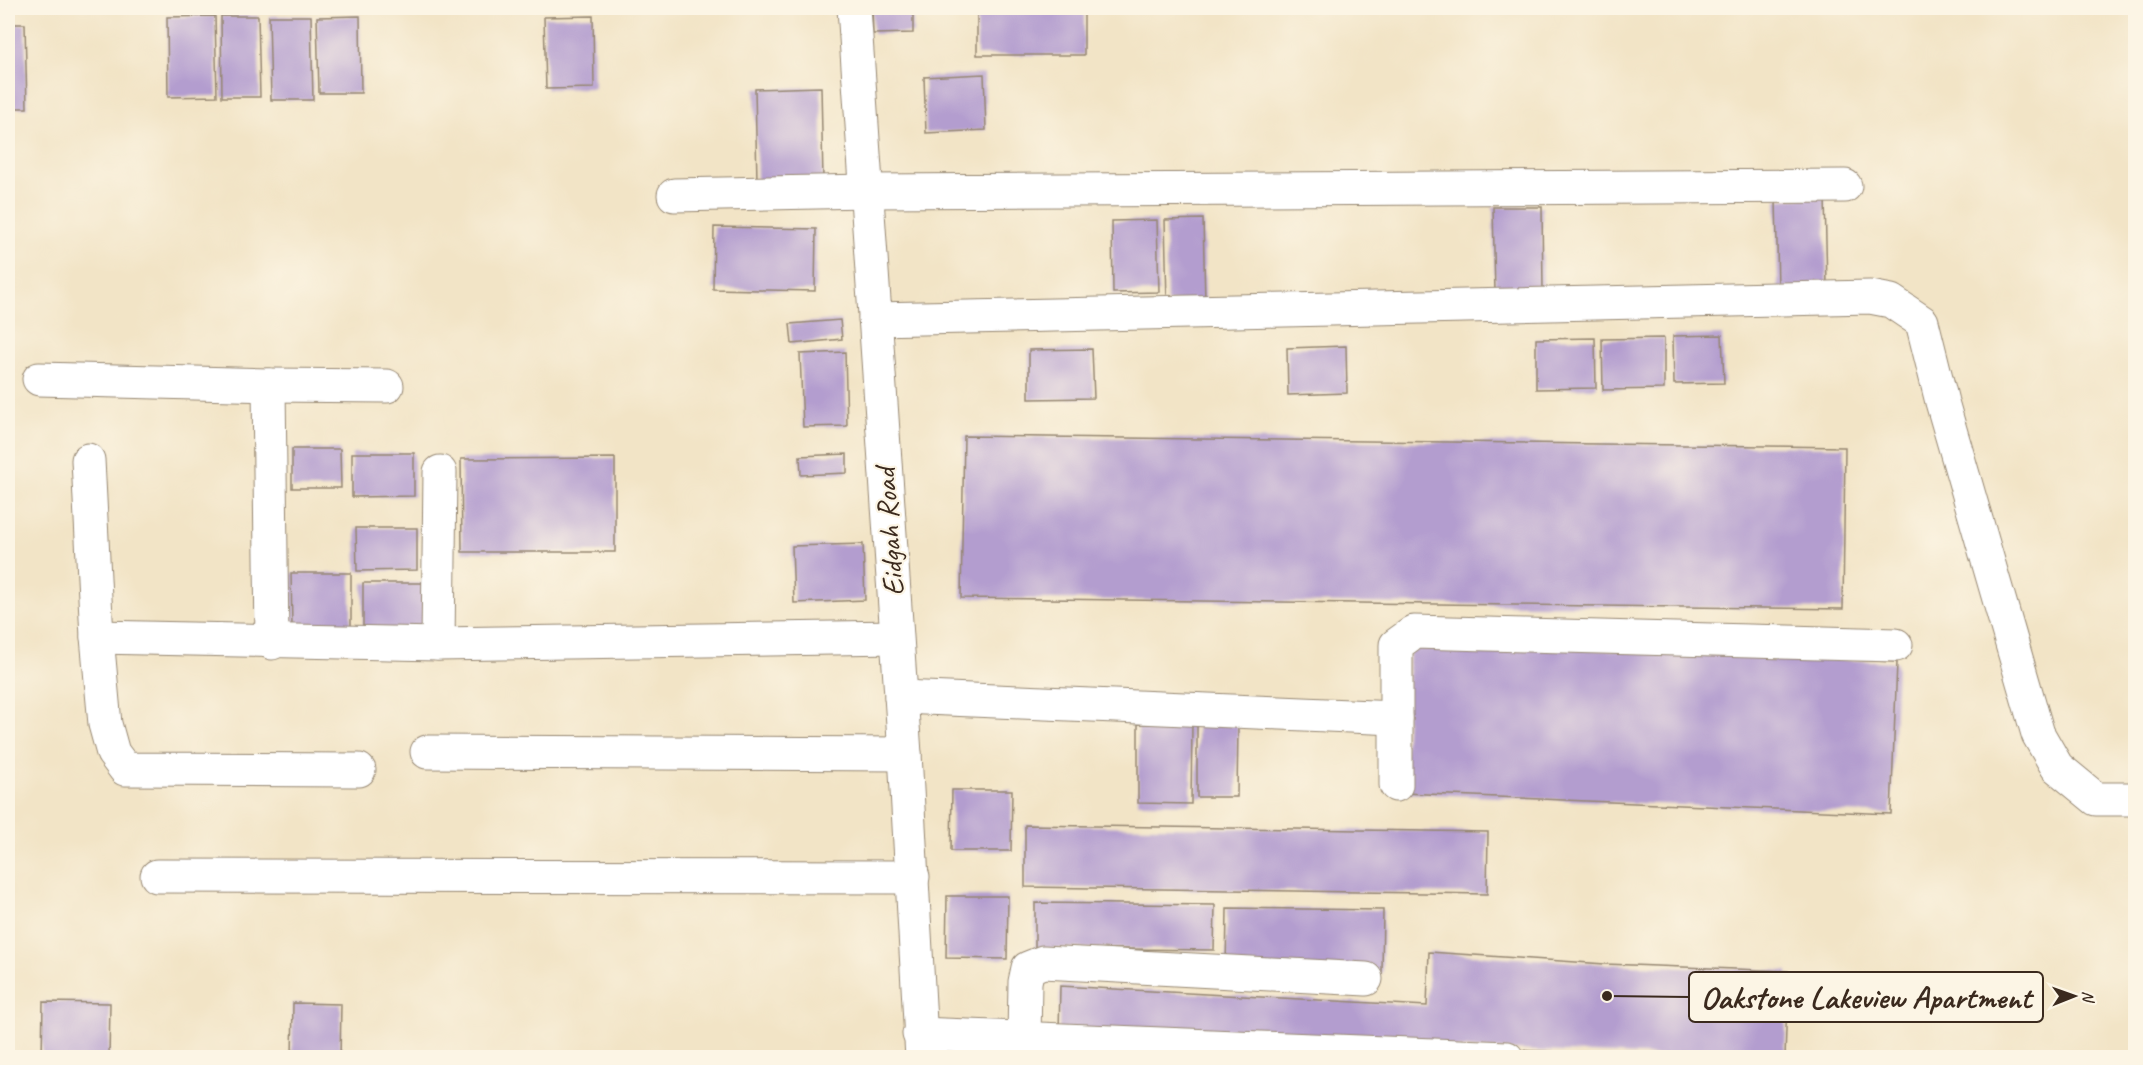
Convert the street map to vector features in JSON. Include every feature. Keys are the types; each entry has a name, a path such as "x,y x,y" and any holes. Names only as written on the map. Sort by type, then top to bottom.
{"street":[{"name":"Eidgah Road","path":"854,8 913,877 920,1046"},
{"path":"674,195 867,191 1845,186"},
{"path":"875,319 1870,297 1892,301 1922,322 1942,402 2038,734 2057,766 2096,799 2136,799"},
{"path":"39,379 269,386 387,386"},
{"path":"269,386 272,643"},
{"path":"88,460 97,637 105,724 113,753 124,769 359,770"},
{"path":"438,644 440,472"},
{"path":"1396,785 1396,645 1414,632 1896,645"},
{"path":"97,637 272,643 438,644 896,637"},
{"path":"901,697 1396,718"},
{"path":"427,752 905,754"},
{"path":"157,876 913,877"},
{"path":"1024,1039 1025,982 1029,968 1043,962 1366,979"},
{"path":"920,1046 1024,1039 1507,1058"}],"building":[{"path":"872,8 913,8 913,33 873,34"},
{"path":"977,8 1084,8 1084,55 977,55"},
{"path":"215,16 217,96 168,97 167,17"},
{"path":"221,16 258,16 260,97 222,97"},
{"path":"269,16 311,16 313,100 271,100"},
{"path":"360,16 361,93 319,93 317,17"},
{"path":"593,16 594,88 546,89 544,17"},
{"path":"8,24 25,24 27,108 8,108"},
{"path":"984,74 986,130 926,133 924,77"},
{"path":"821,87 823,180 757,181 755,89"},
{"path":"1825,197 1827,287 1778,288 1776,199"},
{"path":"1493,207 1542,207 1543,292 1495,293"},
{"path":"1203,219 1205,302 1167,302 1165,220"},
{"path":"1157,220 1159,292 1113,293 1112,221"},
{"path":"714,227 816,229 815,291 713,289"},
{"path":"840,320 842,339 792,344 790,324"},
{"path":"1722,335 1724,383 1674,384 1673,336"},
{"path":"1595,338 1596,388 1536,389 1536,339"},
{"path":"1664,338 1664,389 1603,390 1602,339"},
{"path":"1346,346 1347,393 1288,395 1287,348"},
{"path":"1092,349 1094,398 1029,399 1029,350"},
{"path":"845,352 847,426 803,427 800,354"},
{"path":"964,436 1845,447 1843,609 961,598"},
{"path":"292,449 340,449 341,488 292,488"},
{"path":"352,453 414,453 414,496 352,497"},
{"path":"847,454 847,473 801,475 800,456"},
{"path":"615,458 615,552 462,552 461,459"},
{"path":"356,528 417,528 417,570 357,571"},
{"path":"863,544 865,600 794,603 792,546"},
{"path":"291,573 351,573 351,627 292,627"},
{"path":"363,583 424,583 424,631 363,631"},
{"path":"1410,642 1897,662 1891,814 1403,793"},
{"path":"1138,724 1192,724 1191,804 1138,803"},
{"path":"1197,725 1238,725 1237,797 1197,797"},
{"path":"952,790 1012,790 1011,851 951,851"},
{"path":"1025,825 1488,832 1487,894 1025,887"},
{"path":"947,896 1008,896 1007,959 946,958"},
{"path":"1035,903 1215,905 1214,950 1035,948"},
{"path":"1227,908 1383,910 1382,973 1226,970"},
{"path":"1429,952 1605,964 1788,971 1785,1058 1714,1058 1059,1032 1060,986 1427,1006"},
{"path":"43,1002 110,1003 109,1058 42,1058"},
{"path":"293,1003 341,1004 340,1058 292,1058"}],"place":[{"name":"Oakstone Lakeview Apartment","path":"1607,996"}]}
